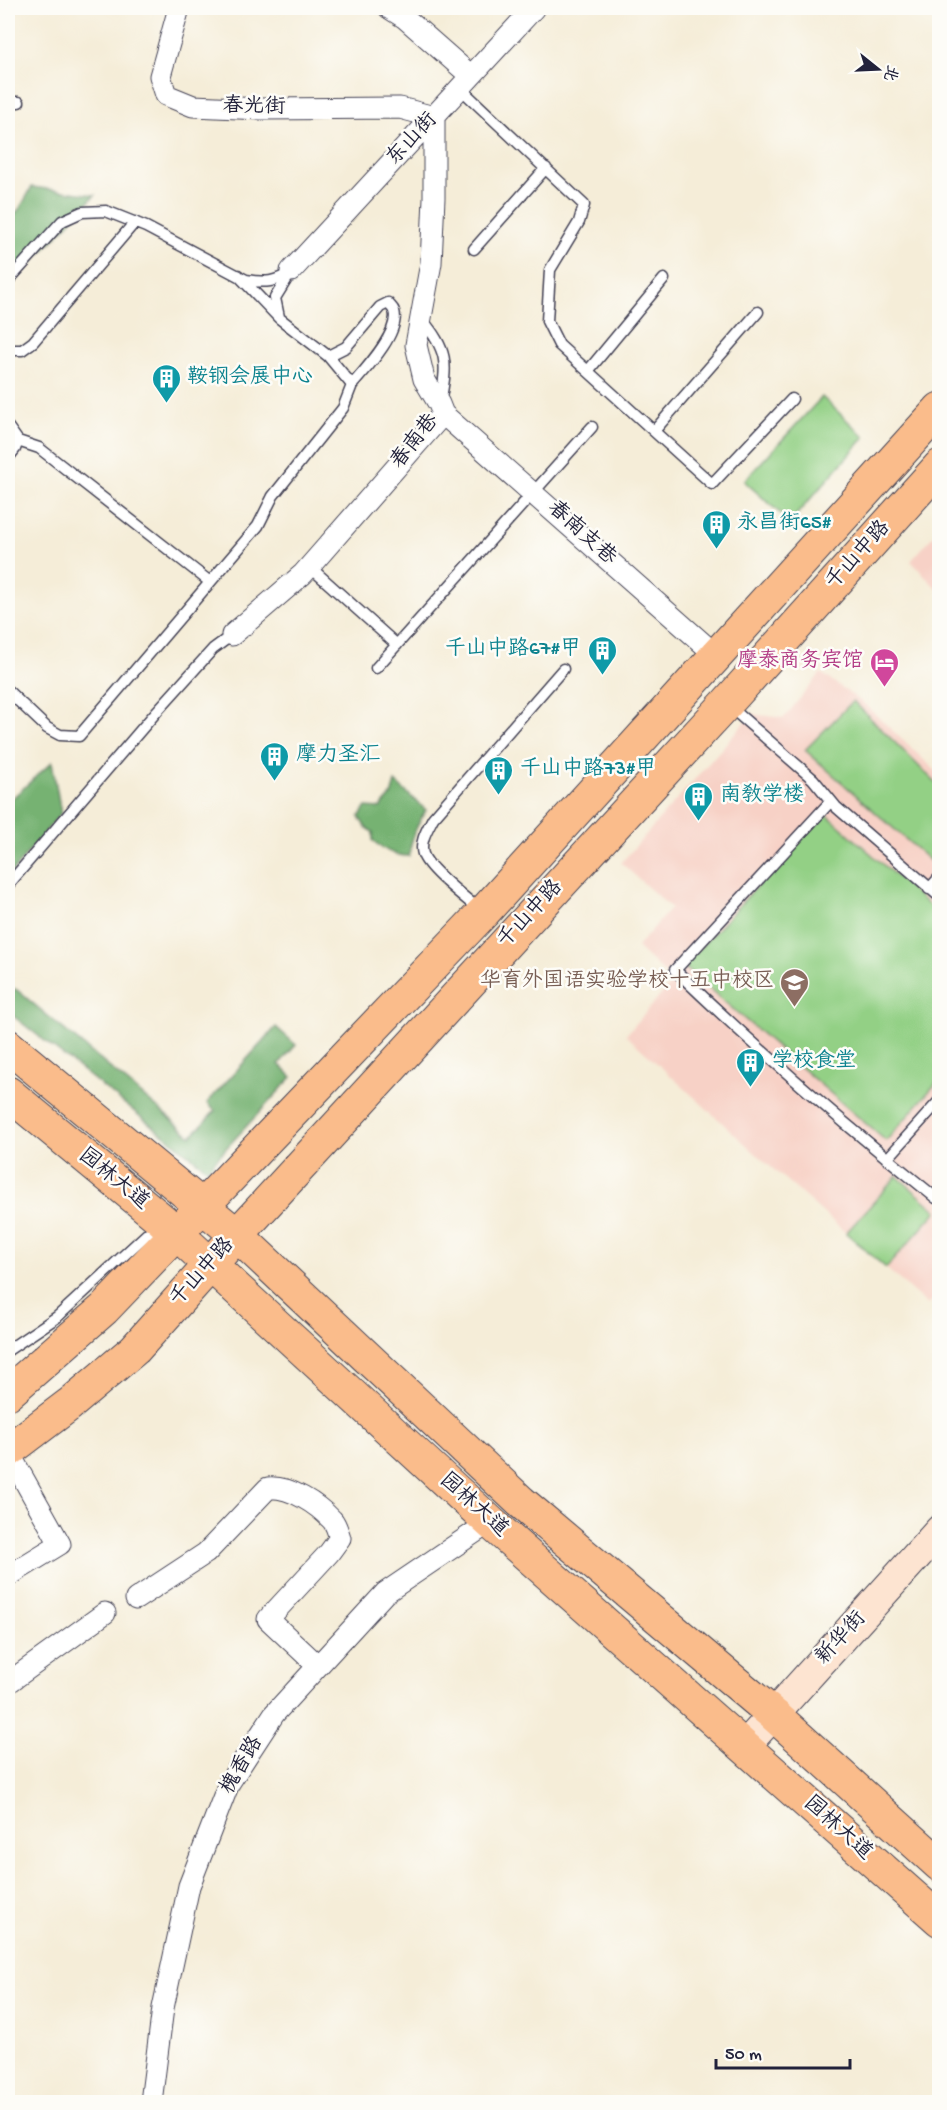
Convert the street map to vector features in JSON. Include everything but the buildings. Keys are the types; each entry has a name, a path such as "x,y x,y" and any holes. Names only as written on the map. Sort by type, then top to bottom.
{"main road":[{"name":"千山中路","path":"8,1393 104,1309 169,1227 204,1207 483,913 939,409"},
{"name":"千山中路","path":"8,1451 70,1404 135,1349 210,1264 726,704 939,466"},
{"name":"园林大道","path":"8,1046 237,1235 521,1502 774,1715 939,1865"},
{"name":"园林大道","path":"8,1093 169,1227 490,1522 939,1920"}],"street":[{"name":"春光街","path":"179,8 160,76 166,95 193,106 261,109 400,108 434,117"},
{"path":"389,8 405,18 466,82"},
{"name":"东山街","path":"291,271 534,8"},
{"name":"春南巷","path":"232,635 310,567 441,409 424,379 416,345 431,263 434,117"},
{"name":"春南支巷","path":"441,409 717,656"},
{"path":"8,1451 60,1544 8,1576"},
{"path":"136,1599 206,1553 268,1488 280,1487 299,1494 333,1521 340,1538 268,1619 318,1666"},
{"name":"槐香路","path":"151,2103 163,2008 189,1886 229,1784 274,1714 385,1593 490,1522"},
{"name":"新华街","path":"744,1747 939,1530"},
{"path":"8,1683 105,1614"}],"lane":[{"path":"466,82 546,168 584,205 579,222 550,270 547,321 559,345 711,484 792,399"},
{"path":"474,249 546,168"},
{"path":"8,281 62,221 82,212 106,211 135,222 246,280 261,282 280,280 291,271"},
{"path":"8,350 22,350 33,342 135,222"},
{"path":"279,318 275,298 291,271"},
{"path":"238,275 279,318 327,356 352,385"},
{"path":"588,371 664,279"},
{"path":"8,692 47,728 60,735 79,736 258,526 273,496 343,408 352,385 380,354 394,324 394,312 388,303 380,307 346,347 327,356"},
{"path":"654,431 758,312"},
{"path":"8,427 18,441 39,448 210,582"},
{"path":"376,668 592,427"},
{"path":"8,458 15,450 18,441"},
{"path":"310,567 397,645"},
{"path":"8,885 158,710 213,649 232,635"},
{"path":"483,913 429,864 422,852 424,835 434,818 563,669"},
{"path":"726,704 813,780 831,801 939,897"},
{"path":"831,801 675,970 728,1020 887,1159 936,1198 939,1196"},
{"path":"929,889 939,878"},
{"path":"887,1159 939,1100"},
{"path":"8,1350 57,1317 169,1227"}],"shaded area":[{"path":"939,529 939,591 911,561"},
{"name":"华育外国语实验学校十五中校区","path":"821,673 862,702 939,774 940,1292 928,1305 764,1161 626,1035 673,981 637,947 671,908 621,863 752,714 784,718"}],"green space":[{"path":"32,187 95,195 8,288 8,222 20,208"},
{"path":"822,397 865,437 790,522 744,481"},
{"path":"853,701 939,786 940,863 936,866 805,750"},
{"path":"52,762 61,813 8,877 8,802"},
{"path":"395,782 426,810 414,832 409,856 390,852 373,841 373,832 366,828 359,817 366,807 380,808 391,796"},
{"path":"825,813 939,914 939,1080 886,1141 683,966"},
{"path":"8,987 17,990 191,1136 215,1111 207,1103 276,1027 296,1045 279,1064 292,1077 207,1169 8,1012"},
{"path":"897,1176 937,1211 886,1268 846,1233"}],"place":[{"name":"鞍钢会展中心","path":"166,404"},
{"name":"永昌街65#","path":"716,550"},
{"name":"千山中路67#甲","path":"602,676"},
{"name":"摩泰商务宾馆","path":"884,688"},
{"name":"摩力圣汇","path":"275,782"},
{"name":"千山中路73#甲","path":"499,796"},
{"name":"南教学楼","path":"699,822"},
{"name":"华育外国语实验学校十五中校区","path":"795,1008"},
{"name":"学校食堂","path":"751,1088"}]}
